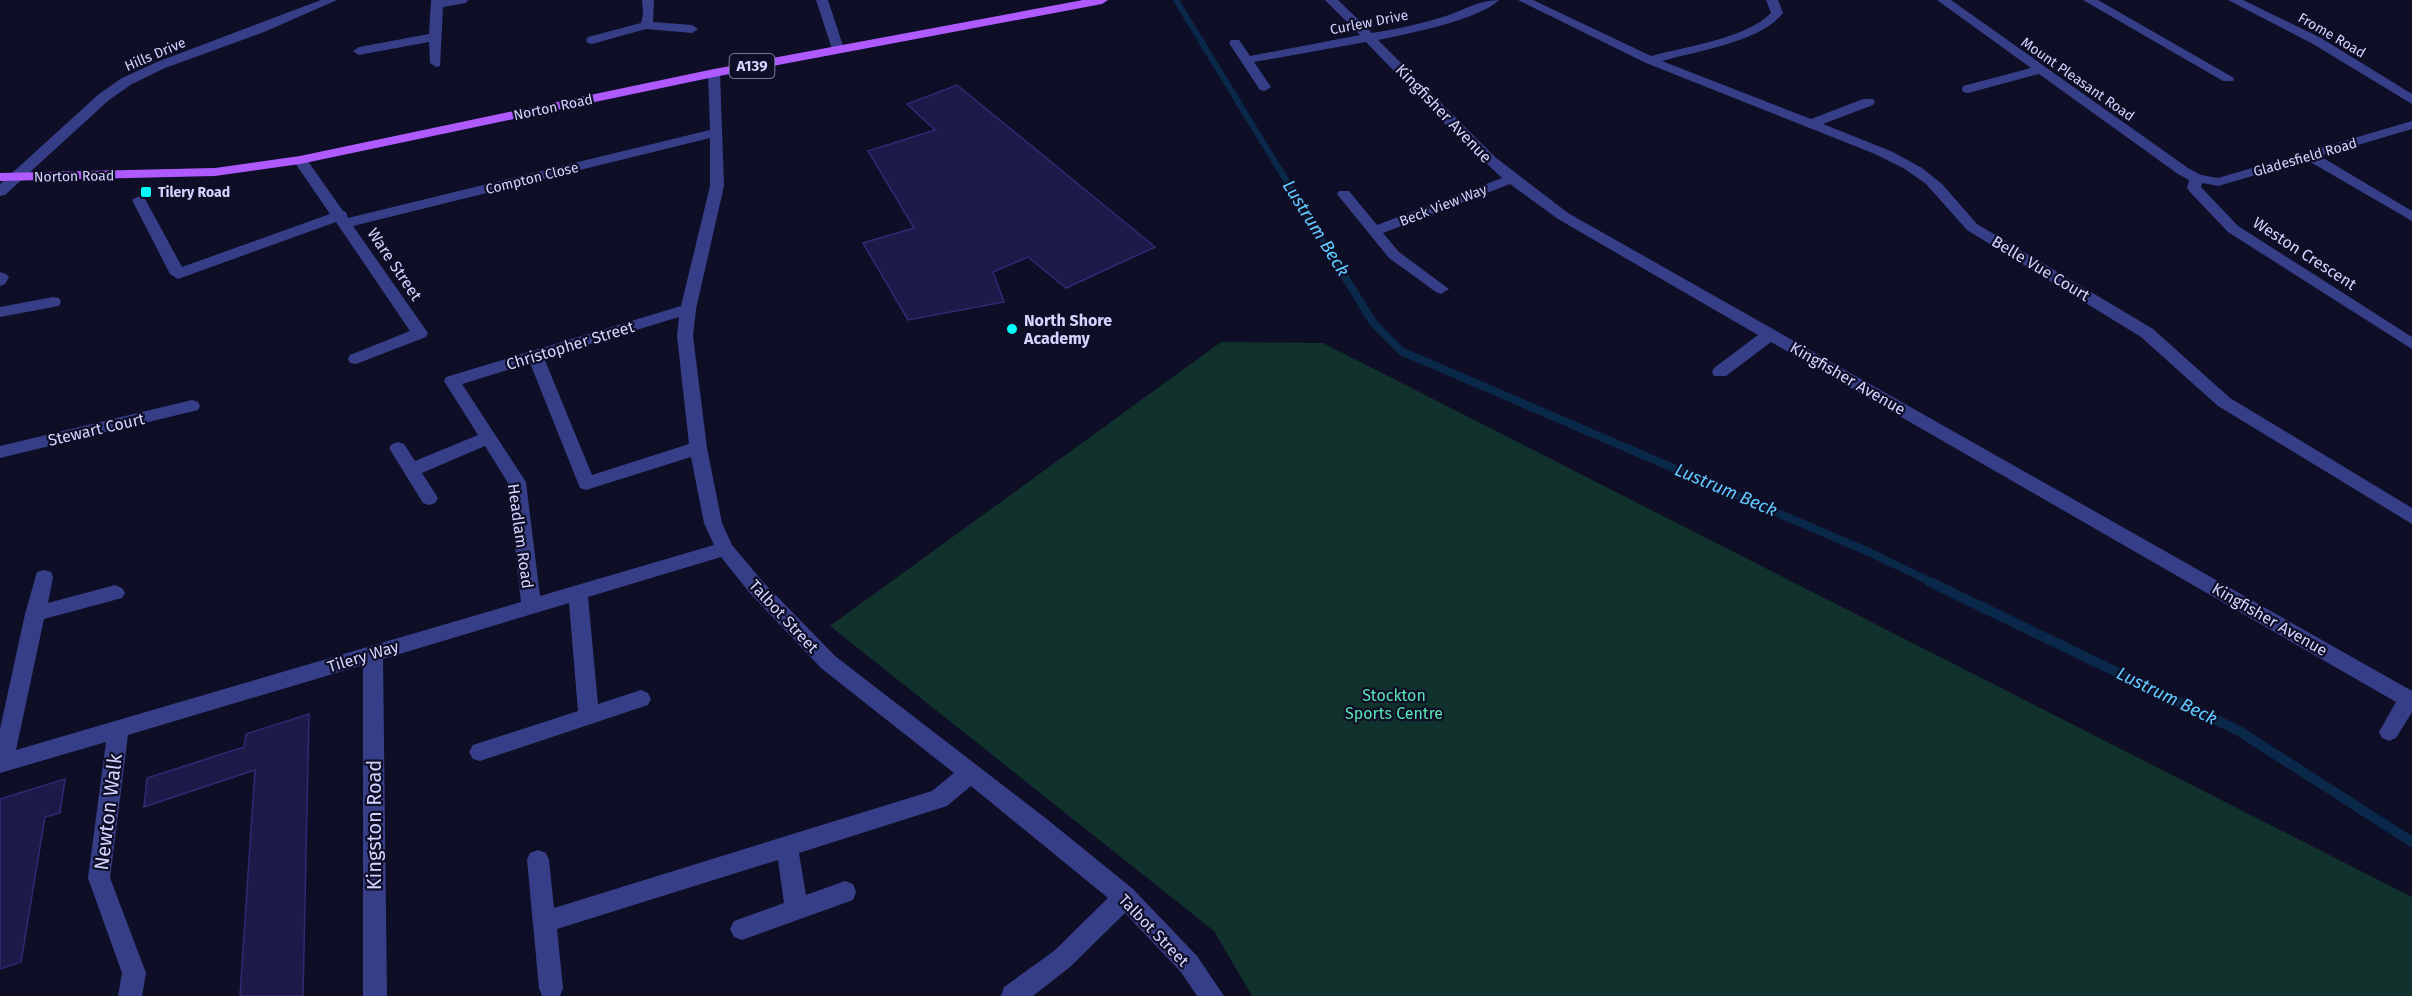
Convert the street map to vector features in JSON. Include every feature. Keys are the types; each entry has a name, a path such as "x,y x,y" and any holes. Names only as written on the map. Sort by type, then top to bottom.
{"main road":[{"name":"Norton Road","path":"0,177 215,172 300,160 714,73 1102,0"}],"street":[{"name":"Hills Drive","path":"0,192 104,97 127,81 161,65 331,0"},
{"path":"436,63 437,2 462,0"},
{"path":"646,25 649,14 648,0"},
{"path":"822,0 838,49"},
{"name":"Kingfisher Avenue","path":"1330,0 1371,38 1488,159 1563,216 2410,700 2389,732"},
{"name":"Curlew Drive","path":"1246,60 1432,25 1493,0"},
{"name":"Belle Vue Court","path":"1524,0 1650,60 1908,164 1937,187 1961,217 1972,226 2147,333 2224,402 2412,517"},
{"path":"1650,60 1731,38 1770,22 1777,13 1772,0"},
{"name":"Mount Pleasant Road","path":"1943,0 2038,70 2183,171 2197,178"},
{"path":"2089,0 2228,78"},
{"name":"Frome Road","path":"2234,0 2317,41 2412,100"},
{"path":"592,40 646,25 693,29"},
{"path":"359,51 435,37"},
{"path":"1235,44 1265,87"},
{"path":"1968,89 2038,70"},
{"name":"Talbot Street","path":"714,73 717,186 688,309 685,336 698,448 713,524 725,549 756,587 828,662 1125,897 1189,964 1212,996"},
{"path":"1810,124 1868,102"},
{"name":"Gladesfield Road","path":"2197,178 2218,182 2412,125"},
{"name":"Compton Close","path":"343,219 717,132"},
{"path":"2310,156 2412,217"},
{"name":"Ware Street","path":"300,160 420,333 356,359"},
{"name":"Weston Crescent","path":"2197,178 2194,188 2233,229 2412,344"},
{"name":"Beck View Way","path":"1374,231 1512,179"},
{"name":"Beck View Way","path":"1344,194 1394,255 1441,289"},
{"path":"139,200 178,274 343,219"},
{"path":"0,312 53,302"},
{"name":"Christopher Street","path":"452,381 688,309"},
{"path":"1720,372 1770,334"},
{"path":"536,356 586,483 698,448"},
{"name":"Headlam Road","path":"452,381 517,482 531,606"},
{"name":"Stewart Court","path":"0,452 192,406"},
{"path":"412,470 488,438"},
{"path":"398,448 429,498"},
{"name":"Tilery Way","path":"1,763 725,549"},
{"path":"1,763 44,577"},
{"path":"578,592 589,716"},
{"path":"35,614 115,593"},
{"name":"Kingston Road","path":"373,653 375,996"},
{"path":"480,752 641,699"},
{"name":"Newton Walk","path":"118,729 99,878 134,973 130,996"},
{"path":"544,922 939,799 970,773"},
{"path":"787,847 796,908"},
{"path":"538,860 551,988"},
{"path":"742,929 845,891"},
{"path":"1013,996 1062,959 1125,897"}],"green space":[{"name":"Stockton Sports Centre","path":"1221,342 1323,343 2412,897 2412,996 1252,996 1214,931 830,626"}],"building":[{"path":"957,85 1155,247 1066,288 1028,257 993,272 1004,302 908,320 863,243 914,228 868,151 935,130 907,104"},
{"path":"309,714 303,996 240,996 255,770 144,807 147,778 244,747 246,734"},
{"path":"65,779 60,813 45,817 21,962 0,969 0,799"}],"waterway":[{"name":"Lustrum Beck","path":"1176,0 1333,257"},
{"name":"Lustrum Beck","path":"1332,256 1374,324 1401,351 1871,553 1933,583"},
{"name":"Lustrum Beck","path":"1930,582 2239,731 2412,842"}],"place":[{"name":"Tilery Road","path":"146,192"},
{"name":"North Shore Academy","path":"1012,329"}]}
